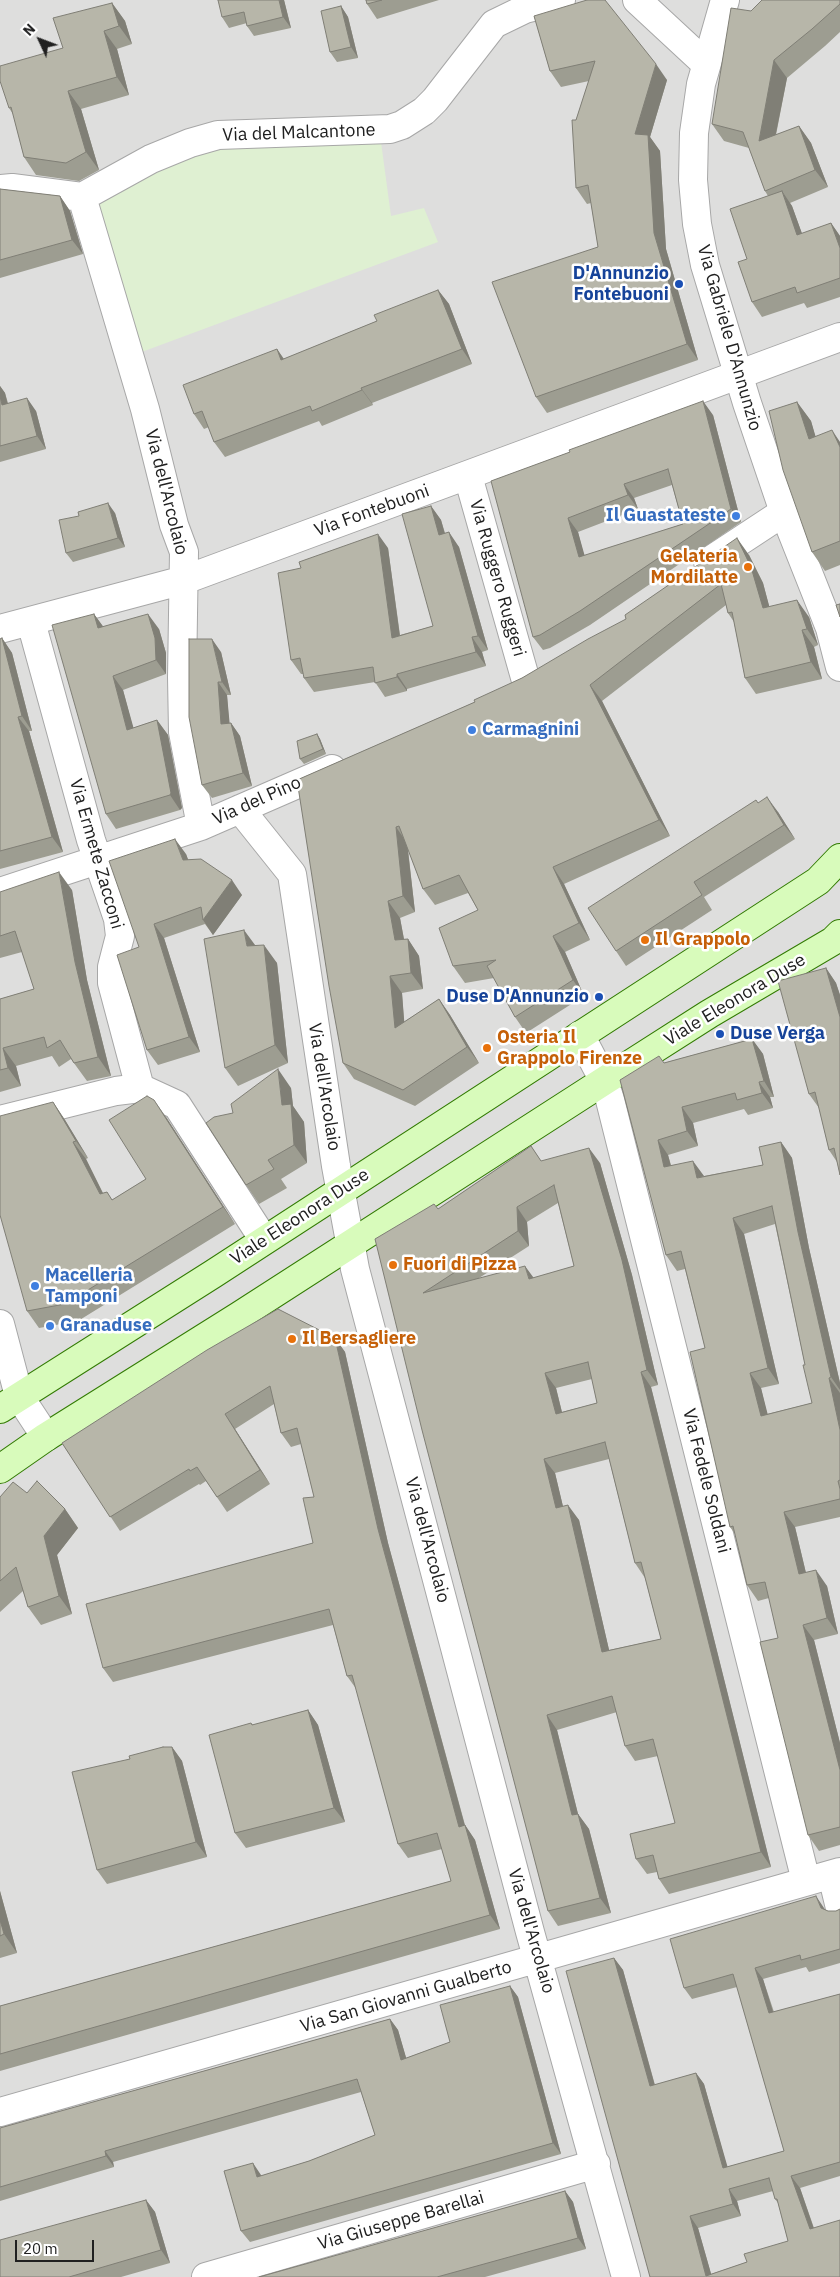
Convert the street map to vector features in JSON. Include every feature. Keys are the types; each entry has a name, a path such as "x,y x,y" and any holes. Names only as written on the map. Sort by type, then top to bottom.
{"main road":[{"name":"Viale Eleonora Duse","path":"9,1402 340,1191 818,880 840,858"},
{"name":"Viale Eleonora Duse","path":"0,1469 46,1437 604,1081 710,1014 833,942 840,934"}],"street":[{"name":"Via del Malcantone","path":"82,196 151,159 190,142 218,135 390,129 402,125 424,111 435,100 494,24 525,9 561,0"},
{"path":"637,0 706,64"},
{"name":"Via Gabriele D'Annunzio","path":"725,0 706,64 693,141 694,198 705,265 738,375 784,512 830,628 840,667"},
{"path":"0,189 12,188 82,196"},
{"name":"Via dell'Arcolaio","path":"82,196 142,400 174,525 184,552 183,732 201,826"},
{"name":"Via Fontebuoni","path":"0,629 184,580 468,476 840,336"},
{"name":"Via Ruggero Ruggeri","path":"468,476 526,681"},
{"path":"686,577 784,512"},
{"name":"Via Ermete Zacconi","path":"31,622 98,859 120,928 120,936 112,967 112,983 140,1088"},
{"path":"501,693 550,667"},
{"name":"Via del Pino","path":"0,892 201,826 354,759"},
{"name":"Via dell'Arcolaio","path":"240,808 292,874 340,1191 350,1244 538,1960 626,2277"},
{"path":"580,1035 604,1081"},
{"name":"Via Fedele Soldani","path":"604,1081 826,1876 840,1908"},
{"path":"0,1120 116,1091 140,1088 177,1105 264,1240"},
{"path":"0,1324 9,1402 46,1437"},
{"name":"Via San Giovanni Gualberto","path":"0,2112 538,1960 826,1876"},
{"name":"Via Giuseppe Barellai","path":"206,2277 596,2164"}],"shaded area":[{"path":"0,0 840,0 840,2277 0,2277"}],"green space":[{"path":"381,142 391,216 424,208 438,242 139,353 92,200 189,150"}],"building":[{"path":"218,0 279,0 283,17 247,26 244,12 222,17"},
{"path":"366,0 382,0 367,4"},
{"path":"587,0 605,0 656,64 635,134 648,135 654,233 687,344 536,397 492,282 598,247 588,185 576,188 572,120 576,120 595,61 550,71 534,16"},
{"path":"762,0 840,0 840,4 774,60 759,141 799,126 815,170 765,191 743,132 712,124 731,8 751,11"},
{"path":"112,3 119,26 104,31 117,77 68,91 86,152 66,163 24,157 11,107 9,108 0,81 0,66 63,48 53,18"},
{"path":"341,6 351,47 330,52 321,11"},
{"path":"0,189 60,196 72,240 0,260"},
{"path":"782,191 797,235 831,223 840,248 840,278 797,293 795,287 752,302 738,262 747,259 730,209"},
{"path":"438,290 462,349 361,388 362,390 312,411 310,406 214,442 202,411 194,414 183,385 277,349 281,360 377,321 374,315"},
{"path":"0,396 2,405 27,398 37,436 0,446"},
{"path":"703,401 731,509 580,611 540,635 533,637 491,481 570,452 569,450","holes":["668,469 683,524 579,557 568,518 628,495 624,484"]},
{"path":"797,402 809,439 832,430 840,447 840,541 812,552 783,470 769,411"},
{"path":"108,503 118,538 66,553 59,520 79,516 78,512"},
{"path":"431,506 439,535 449,532 478,636 472,637 476,652 397,674 397,677 375,683 373,667 304,678 300,658 291,660 278,573 301,568 299,562 378,534 392,638 433,626 402,514"},
{"path":"737,538 751,567 763,608 797,600 807,629 802,630 811,662 745,678 732,612 728,613 721,584 590,685 659,820 553,867 579,923 553,936 573,980 515,1017 487,966 496,960 453,966 439,928 478,910 459,875 423,889 399,826 396,827 403,896 388,901 395,940 408,939 411,973 390,976 395,1028 439,999 467,1047 403,1090 343,1063 297,780 475,702 474,700 522,678 626,619 625,615"},
{"path":"840,604 840,617 836,605"},
{"path":"94,614 98,628 148,614 155,638 156,660 113,676 127,730 157,720 171,793 170,795 106,814 52,625"},
{"path":"2,638 22,716 18,717 52,837 0,851 0,639"},
{"path":"189,639 212,639 222,682 218,682 221,724 231,723 243,773 202,785 189,717"},
{"path":"317,734 323,749 300,759 297,741"},
{"path":"767,797 784,825 694,882 702,895 616,951 588,908 756,800 758,803"},
{"path":"175,839 183,860 201,859 232,880 203,920 201,907 154,924 189,1037 147,1050 117,955 139,947 109,861"},
{"path":"59,872 75,962 98,1057 74,1063 60,1040 47,1048 44,1037 3,1048 8,1068 0,1070 0,999 34,989 15,931 0,936 0,892"},
{"path":"244,930 247,946 264,945 275,1045 225,1068 204,939"},
{"path":"826,968 840,1017 840,1175 834,1148 829,1150 815,1092 809,1094 778,981"},
{"path":"752,1039 764,1081 759,1082 762,1093 737,1100 735,1093 682,1107 687,1131 658,1140 664,1167 693,1161 697,1178 763,1165 759,1147 781,1142 798,1232 831,1377 829,1378 840,1430 840,1480 838,1481 840,1499 784,1512 799,1574 816,1570 827,1618 803,1625 840,1770 840,1827 808,1835 760,1642 778,1638 765,1582 747,1585 733,1526 730,1527 690,1352 705,1348 681,1251 666,1255 620,1080 659,1056 664,1063","holes":["772,1206 805,1365 803,1365 812,1403 761,1416 750,1373 768,1368 733,1218"]},
{"path":"278,1069 282,1105 291,1104 294,1145 268,1160 274,1169 246,1185 206,1123 214,1117 233,1113 231,1104"},
{"path":"147,1096 154,1100 223,1207 65,1304 27,1311 0,1215 0,1116 53,1102 76,1141 73,1142 100,1194 107,1192 112,1200 146,1179 109,1120"},
{"path":"531,1146 541,1161 589,1148 622,1260 647,1370 641,1372 761,1852 659,1879 653,1855 636,1859 630,1834 675,1823 653,1739 625,1746 612,1696 547,1715 572,1815 578,1814 600,1898 548,1911 422,1430 375,1239 434,1204 438,1209","holes":["554,1185 574,1266 529,1279 525,1266 423,1293 518,1231 517,1207","588,1362 597,1403 556,1414 545,1373","605,1442 635,1563 641,1562 661,1639 602,1652 568,1505 556,1508 544,1459"]},
{"path":"278,1309 335,1338 378,1529 459,1827 465,1825 490,1915 0,2054 0,2006 451,1881 437,1833 398,1844 352,1675 347,1676 329,1609 103,1668 86,1604 313,1543 303,1498 314,1497 297,1428 281,1433 270,1386 225,1414 260,1470 217,1497 197,1467 190,1471 189,1469 110,1517 62,1443 207,1350"},
{"path":"37,1481 65,1509 44,1536 59,1596 28,1607 16,1567 0,1581 0,1497 13,1482 27,1493"},
{"path":"308,1710 334,1808 235,1833 209,1735"},
{"path":"163,1747 172,1747 196,1842 97,1870 72,1772 130,1759 129,1756"},
{"path":"816,1896 821,1908 828,1911 840,1909 840,1949 801,1960 800,1955 755,1968 769,2013 840,1994 840,2162 791,2176 810,2229 840,2220 840,2277 650,2277 566,1971 614,1958 650,2086 696,2073 723,2168 784,2151 733,1974 684,1988 670,1939","holes":["769,2178 775,2199 777,2199 788,2241 744,2254 747,2262 706,2276 690,2216 733,2204 729,2189"]},
{"path":"0,1920 4,1934 0,1936"},
{"path":"510,1986 553,2143 241,2231 224,2171 253,2163 257,2177 309,2161 375,2135 357,2079 105,2151 106,2156 0,2187 0,2128 390,2019 401,2060 450,2042 440,2005"},
{"path":"565,2191 578,2238 437,2277 259,2277"},
{"path":"146,2200 161,2250 69,2277 0,2277 0,2240"}],"place":[{"name":"D'Annunzio Fontebuoni","path":"679,284"},
{"name":"Il Guastateste","path":"736,516"},
{"name":"Gelateria Mordilatte","path":"748,567"},
{"name":"Carmagnini","path":"472,730"},
{"name":"Il Grappolo","path":"645,940"},
{"name":"Duse D'Annunzio","path":"599,997"},
{"name":"Duse Verga","path":"720,1034"},
{"name":"Osteria Il Grappolo Firenze","path":"487,1048"},
{"name":"Fuori di Pizza","path":"393,1265"},
{"name":"Macelleria Tamponi","path":"35,1286"},
{"name":"Granaduse","path":"50,1326"},
{"name":"Il Bersagliere","path":"292,1339"}]}
